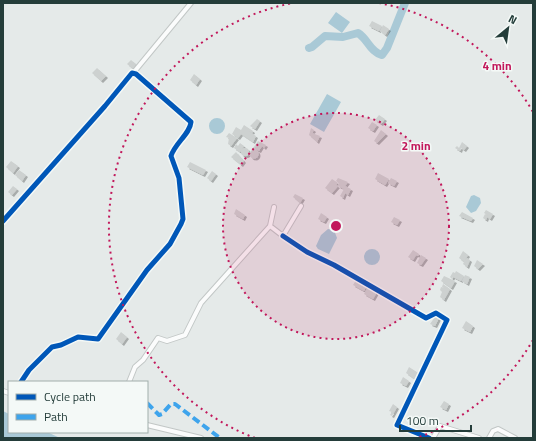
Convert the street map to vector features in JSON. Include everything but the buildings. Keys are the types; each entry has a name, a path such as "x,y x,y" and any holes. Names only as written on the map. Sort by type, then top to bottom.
{"street":[{"path":"3,221 105,106 130,74 134,72 191,3"},
{"path":"22,381 29,370 52,347 61,345 78,337 98,339 147,270 170,244 183,219 179,178 171,156 175,147 190,127 191,122 134,72"},
{"path":"283,236 301,206"},
{"path":"129,381 135,367 143,360 158,338 167,341 185,335 201,302 270,226 274,207"},
{"path":"270,226 307,252 334,265 426,318 436,313 447,320 397,425 429,438"},
{"path":"148,425 201,438"},
{"path":"433,438 440,426 479,438"},
{"path":"489,438 493,431 498,429 515,438"}],"water":[{"path":"336,12 350,22 342,33 328,23"},
{"path":"327,94 341,102 324,132 310,124"},
{"path":"217,118 223,120 225,126 223,132 217,134 211,132 209,126 211,120"},
{"path":"474,195 480,198 481,203 476,211 471,213 466,207 471,196"},
{"path":"328,229 334,230 337,238 329,254 318,249 316,246 321,235"},
{"path":"372,249 378,251 380,257 378,263 372,265 366,263 364,257 366,251"},
{"path":"3,411 8,414 8,433 49,433 60,438 3,438"}],"waterway":[{"path":"309,48 325,36 343,37 358,33 375,51 382,55 387,48 405,3"}],"marked path":[{"path":"148,404 159,415 162,414 171,404 175,404 220,438"}],"cycle path":[{"path":"3,221 105,106 132,73 136,74 191,122 188,131 171,156 179,178 183,219 170,244 147,270 98,339 78,337 61,345 52,347 29,370 22,381"},
{"path":"283,236 307,252 334,265 426,318 436,313 447,320 397,425 429,438"}]}
